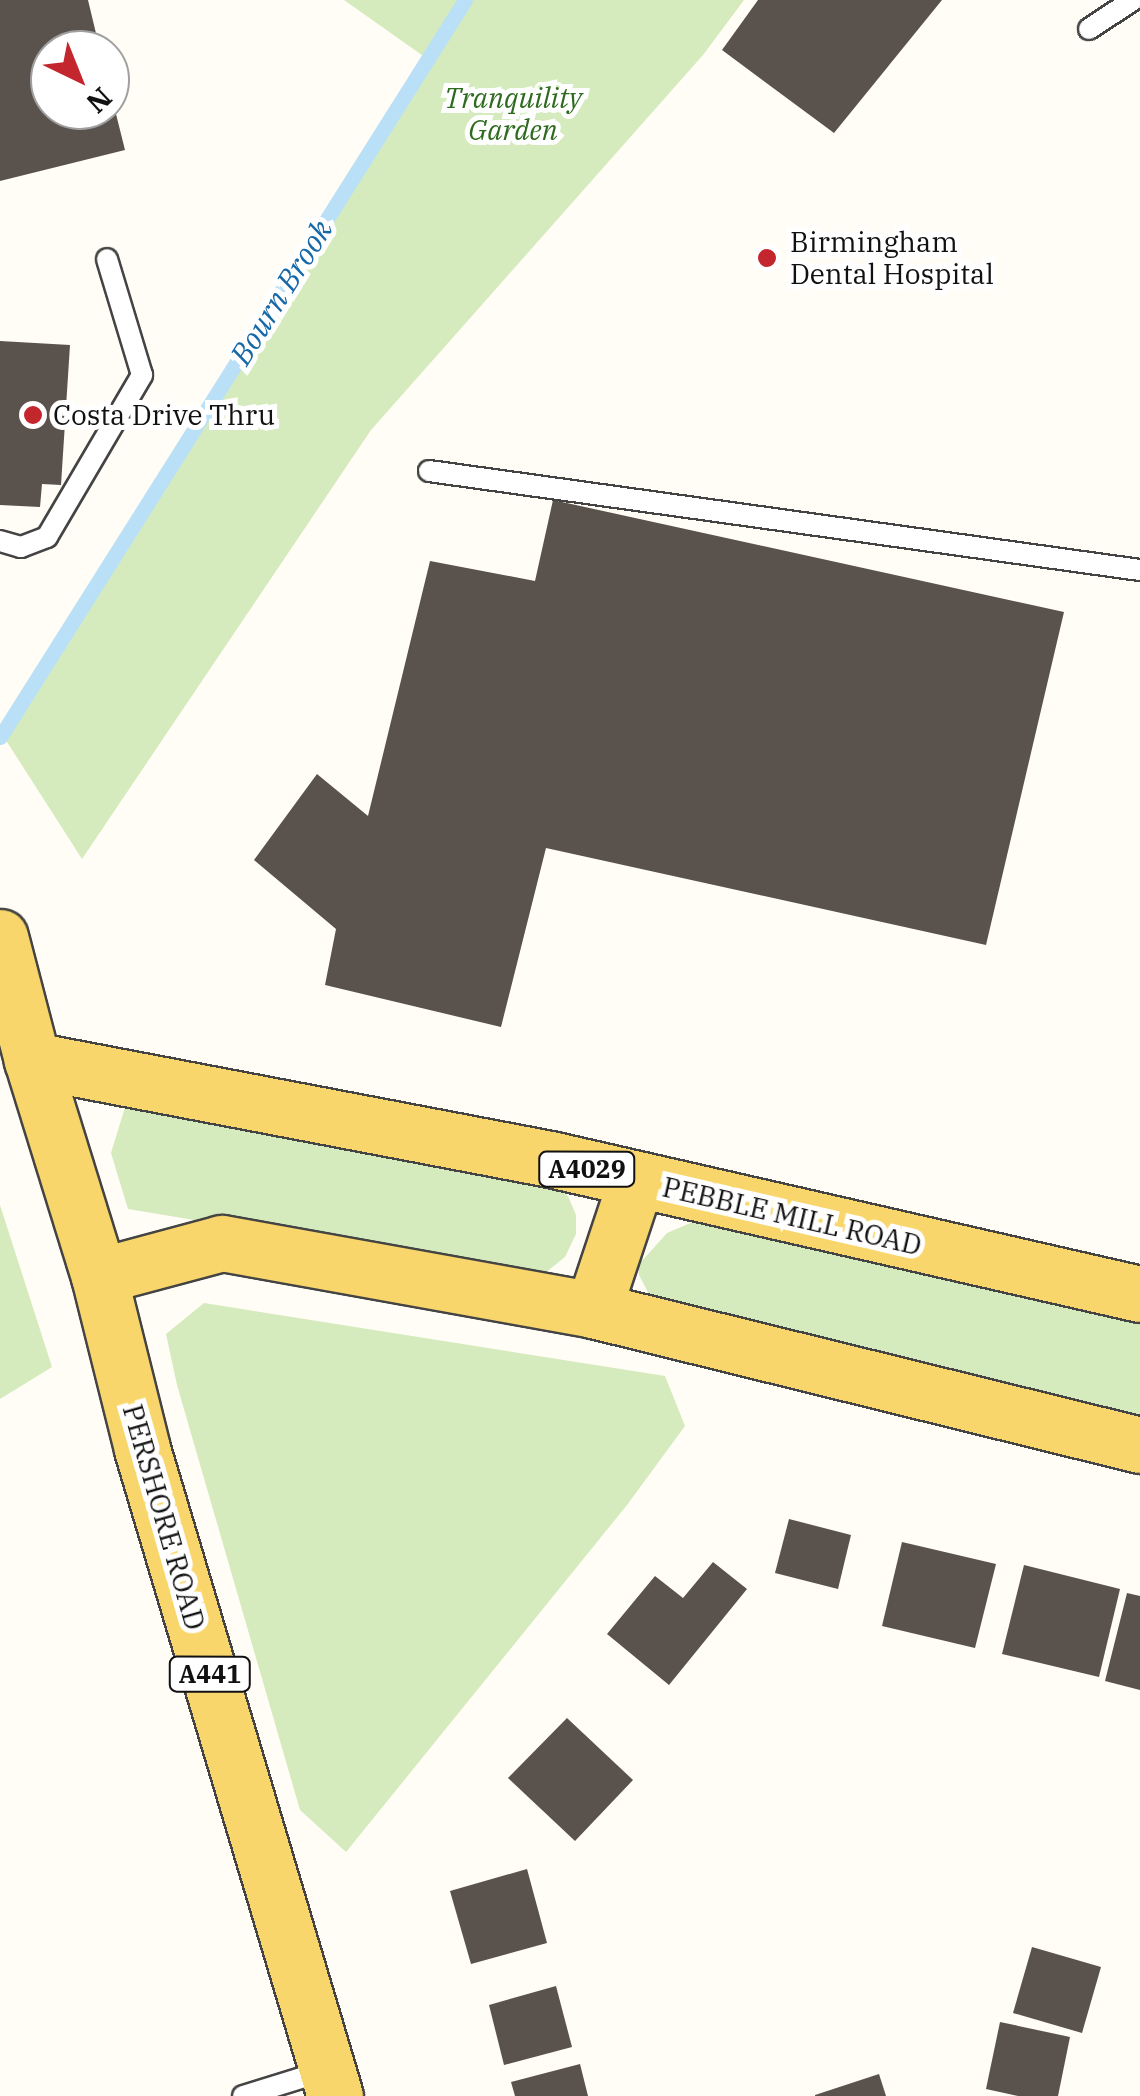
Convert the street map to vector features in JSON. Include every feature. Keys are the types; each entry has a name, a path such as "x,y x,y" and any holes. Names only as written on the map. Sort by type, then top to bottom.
{"main road":[{"name":"PERSHORE ROAD","path":"0,936 32,1060 99,1276 142,1450 332,2083"},
{"name":"PEBBLE MILL ROAD","path":"32,1060 550,1159 1140,1294"},
{"path":"593,1310 636,1181"},
{"path":"99,1276 222,1244 593,1310 1140,1445"}],"lane":[{"path":"1088,29 1133,0"},
{"path":"0,541 20,547 47,537 142,376 107,259"},
{"path":"429,471 1140,570"},
{"path":"243,2096 332,2083"}],"green space":[{"name":"Tranquility Garden","path":"344,0 744,0 703,55 371,430 82,859 0,731 426,58"},
{"path":"126,1104 538,1176 568,1196 576,1215 576,1234 565,1257 540,1277 128,1209 111,1153"},
{"path":"0,1205 52,1367 0,1399"},
{"path":"702,1218 1140,1317 1140,1416 652,1300 639,1275 639,1264 667,1233"},
{"path":"204,1303 665,1376 685,1426 627,1505 346,1852 300,1810 177,1385 166,1334"}],"building":[{"path":"0,0 88,0 95,30 30,30 30,130 120,130 125,150 0,181"},
{"path":"758,0 942,0 834,133 722,50"},
{"name":"Costa Drive Thru","path":"0,341 70,345 61,485 42,484 40,507 0,505"},
{"path":"553,500 1064,612 986,945 546,848 501,1027 325,985 336,929 254,860 317,774 368,816 430,561 535,581"},
{"path":"789,1519 851,1535 838,1589 775,1573"},
{"path":"902,1542 996,1564 975,1648 882,1626"},
{"path":"713,1562 747,1589 669,1685 607,1634 655,1576 683,1598"},
{"path":"1024,1565 1120,1589 1099,1677 1002,1654"},
{"path":"1127,1593 1140,1596 1140,1690 1105,1681"},
{"path":"567,1718 633,1780 575,1841 508,1778"},
{"path":"527,1869 547,1943 471,1964 450,1891"},
{"path":"1032,1947 1101,1967 1082,2033 1013,2013"},
{"path":"556,1986 572,2047 504,2065 489,2005"},
{"path":"1000,2022 1070,2037 1058,2096 1018,2096 986,2089"},
{"path":"580,2064 588,2096 515,2096 511,2082"},
{"path":"879,2074 886,2096 815,2096 815,2095"}],"waterway":[{"name":"Bourn Brook","path":"0,737 465,0"}],"place":[{"name":"Birmingham Dental Hospital","path":"767,258"},
{"name":"Costa Drive Thru","path":"33,415"}]}
